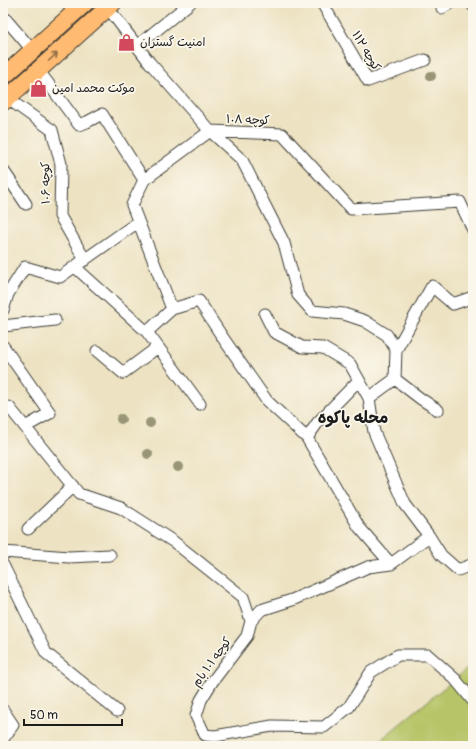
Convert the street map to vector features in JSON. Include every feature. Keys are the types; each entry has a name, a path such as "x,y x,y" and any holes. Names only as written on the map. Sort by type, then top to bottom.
{"main road":[{"path":"3,77 33,51 76,6"},
{"path":"5,100 110,6"}],"street":[{"path":"137,46 190,3"},
{"name":"کوچه ۱۱۲","path":"322,3 368,82 426,60"},
{"name":"کوچه ۱۰۸","path":"110,6 150,63 210,131 282,134 351,210 460,202 473,230"},
{"path":"3,16 33,51"},
{"path":"38,71 79,125 102,114 144,180"},
{"name":"کوچه ۱۰۶","path":"5,100 52,130 61,164 60,216 85,260"},
{"path":"172,309 132,205 144,180 210,131 242,160 284,243 298,295 312,311 344,314 365,321 387,335 396,350"},
{"path":"3,170 26,204"},
{"path":"3,310 8,294 25,267 60,277 138,222"},
{"path":"75,267 147,332 200,404"},
{"path":"395,379 396,350 432,286 453,304 473,297"},
{"path":"147,332 172,309 199,301 267,401 307,438 359,527 391,564"},
{"path":"265,314 274,332 302,347 323,348 350,364 369,398 374,432 405,504 441,555 458,570 473,563"},
{"path":"3,326 55,320"},
{"path":"3,346 50,413 25,427"},
{"path":"97,351 123,373 158,347"},
{"path":"369,398 395,379"},
{"path":"395,379 421,400 438,410"},
{"path":"307,438 318,422 359,380"},
{"path":"3,409 9,407 79,494 121,508 174,542 242,597 251,621 261,610 292,600 368,567 391,564 429,536"},
{"path":"28,529 73,486"},
{"path":"3,552 69,557 110,555"},
{"path":"3,565 46,653 117,710"},
{"name":"کوچه ۱۰۱ بام","path":"251,621 247,636 212,682 201,700 196,716 205,735 215,736 272,726 324,727 349,707 371,672 398,655 428,655 455,679 473,701"},
{"path":"3,710 13,725 3,739"}],"green space":[{"path":"473,664 473,746 373,746"}],"place":[{"name":"امنیت گستران","path":"127,42"},
{"name":"موکت محمد امین","path":"39,88"}],"district":[{"name":"محله پاکوه","path":"353,418"}]}
